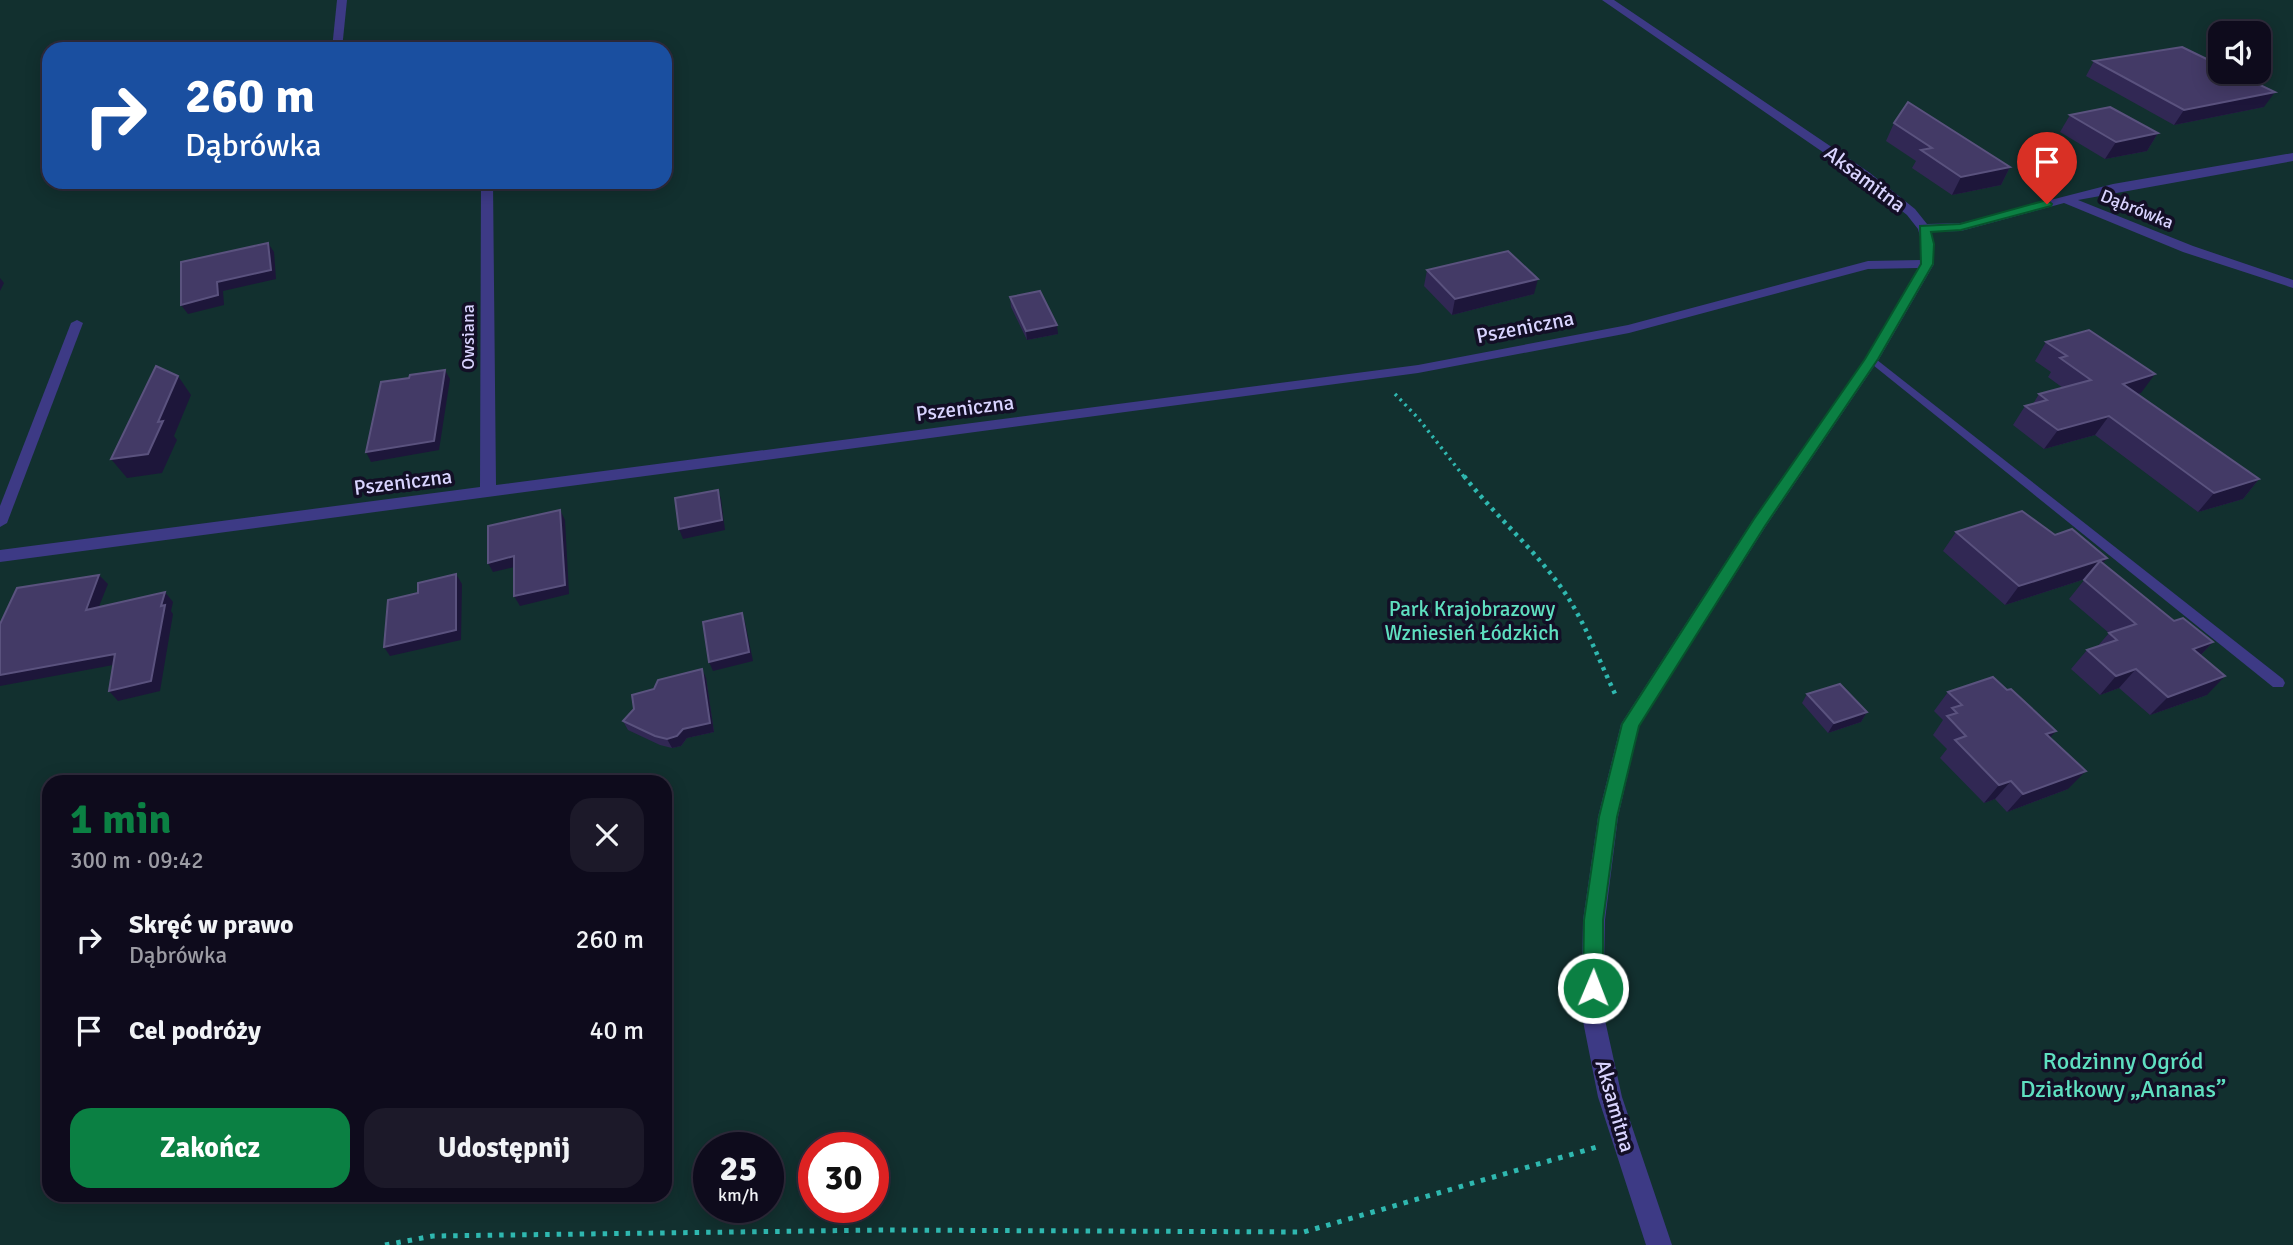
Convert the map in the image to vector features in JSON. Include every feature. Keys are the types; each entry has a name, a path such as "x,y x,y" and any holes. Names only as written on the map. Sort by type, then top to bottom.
{"street":[{"path":"338,42 342,0"},
{"name":"Aksamitna","path":"1607,0 1866,176 1911,212 1924,228 1928,244 1927,264 1872,359 1760,523 1630,724 1608,817 1594,920 1592,1011 1610,1097 1659,1245"},
{"path":"1924,228 1961,227 2113,188 2293,157"},
{"name":"Owsiana","path":"486,189 488,492"},
{"name":"Dąbrówka","path":"2065,199 2188,249 2293,284"},
{"name":"Pszeniczna","path":"0,555 1377,375 1629,329 1868,265 1927,264"}],"lane":[{"path":"0,523 77,323"},
{"path":"1872,359 2278,683"}],"path":[{"path":"1377,375 1418,418 1486,504 1528,547 1567,596 1630,724"},
{"path":"385,1245 433,1236 883,1230 1304,1232 1623,1139"}],"green space":[{"name":"Park Krajobrazowy Wzniesień Łódzkich","path":"0,0 2293,0 2293,1245 0,1245"}],"building":[{"path":"2182,47 2208,60 2208,84 2258,84 2275,92 2184,110 2094,61"},
{"path":"1908,102 2010,167 1961,177 1921,150 1932,148 1894,123"},
{"path":"2110,107 2158,133 2116,142 2070,115"},
{"path":"268,243 271,270 217,282 218,295 181,305 181,262"},
{"path":"1508,251 1538,279 1455,299 1427,270"},
{"path":"1040,291 1057,325 1026,331 1010,297"},
{"path":"2089,330 2155,374 2123,384 2259,479 2214,493 2109,416 2058,430 2025,406 2047,400 2039,394 2091,380 2060,358 2067,356 2046,342"},
{"path":"156,366 178,376 158,422 163,421 148,454 111,459"},
{"path":"445,370 434,441 366,452 381,382"},
{"path":"718,490 722,520 679,529 675,498"},
{"path":"560,510 565,585 514,596 514,556 488,563 488,526"},
{"path":"2022,511 2055,535 2072,529 2107,558 2019,586 1956,532"},
{"path":"2100,561 2174,621 2183,618 2213,642 2193,649 2225,676 2168,697 2136,669 2116,676 2087,650 2117,640 2109,633 2136,624 2084,580"},
{"path":"456,574 456,630 384,647 388,600 418,593 418,583"},
{"path":"99,575 86,610 165,592 151,681 109,691 115,654 0,675 0,624 17,588"},
{"path":"742,613 749,652 709,662 703,622"},
{"path":"702,669 710,723 683,729 677,736 667,739 623,721 634,709 632,695 654,689 658,680"},
{"path":"1993,677 2007,690 2011,689 2056,731 2046,734 2086,771 2023,794 2011,781 1999,785 1955,740 1966,736 1947,716 1957,713 1952,708 1962,705 1948,692"},
{"path":"1840,684 1867,712 1834,723 1807,694"}],"route":[{"path":"1593,988 1594,920 1608,817 1630,724 1760,523 1872,359 1927,264 1928,244 1924,228 1961,227 2047,204"}],"park label":[{"name":"Rodzinny Ogród Działkowy „Ananas”","path":"2123,1075"}]}
